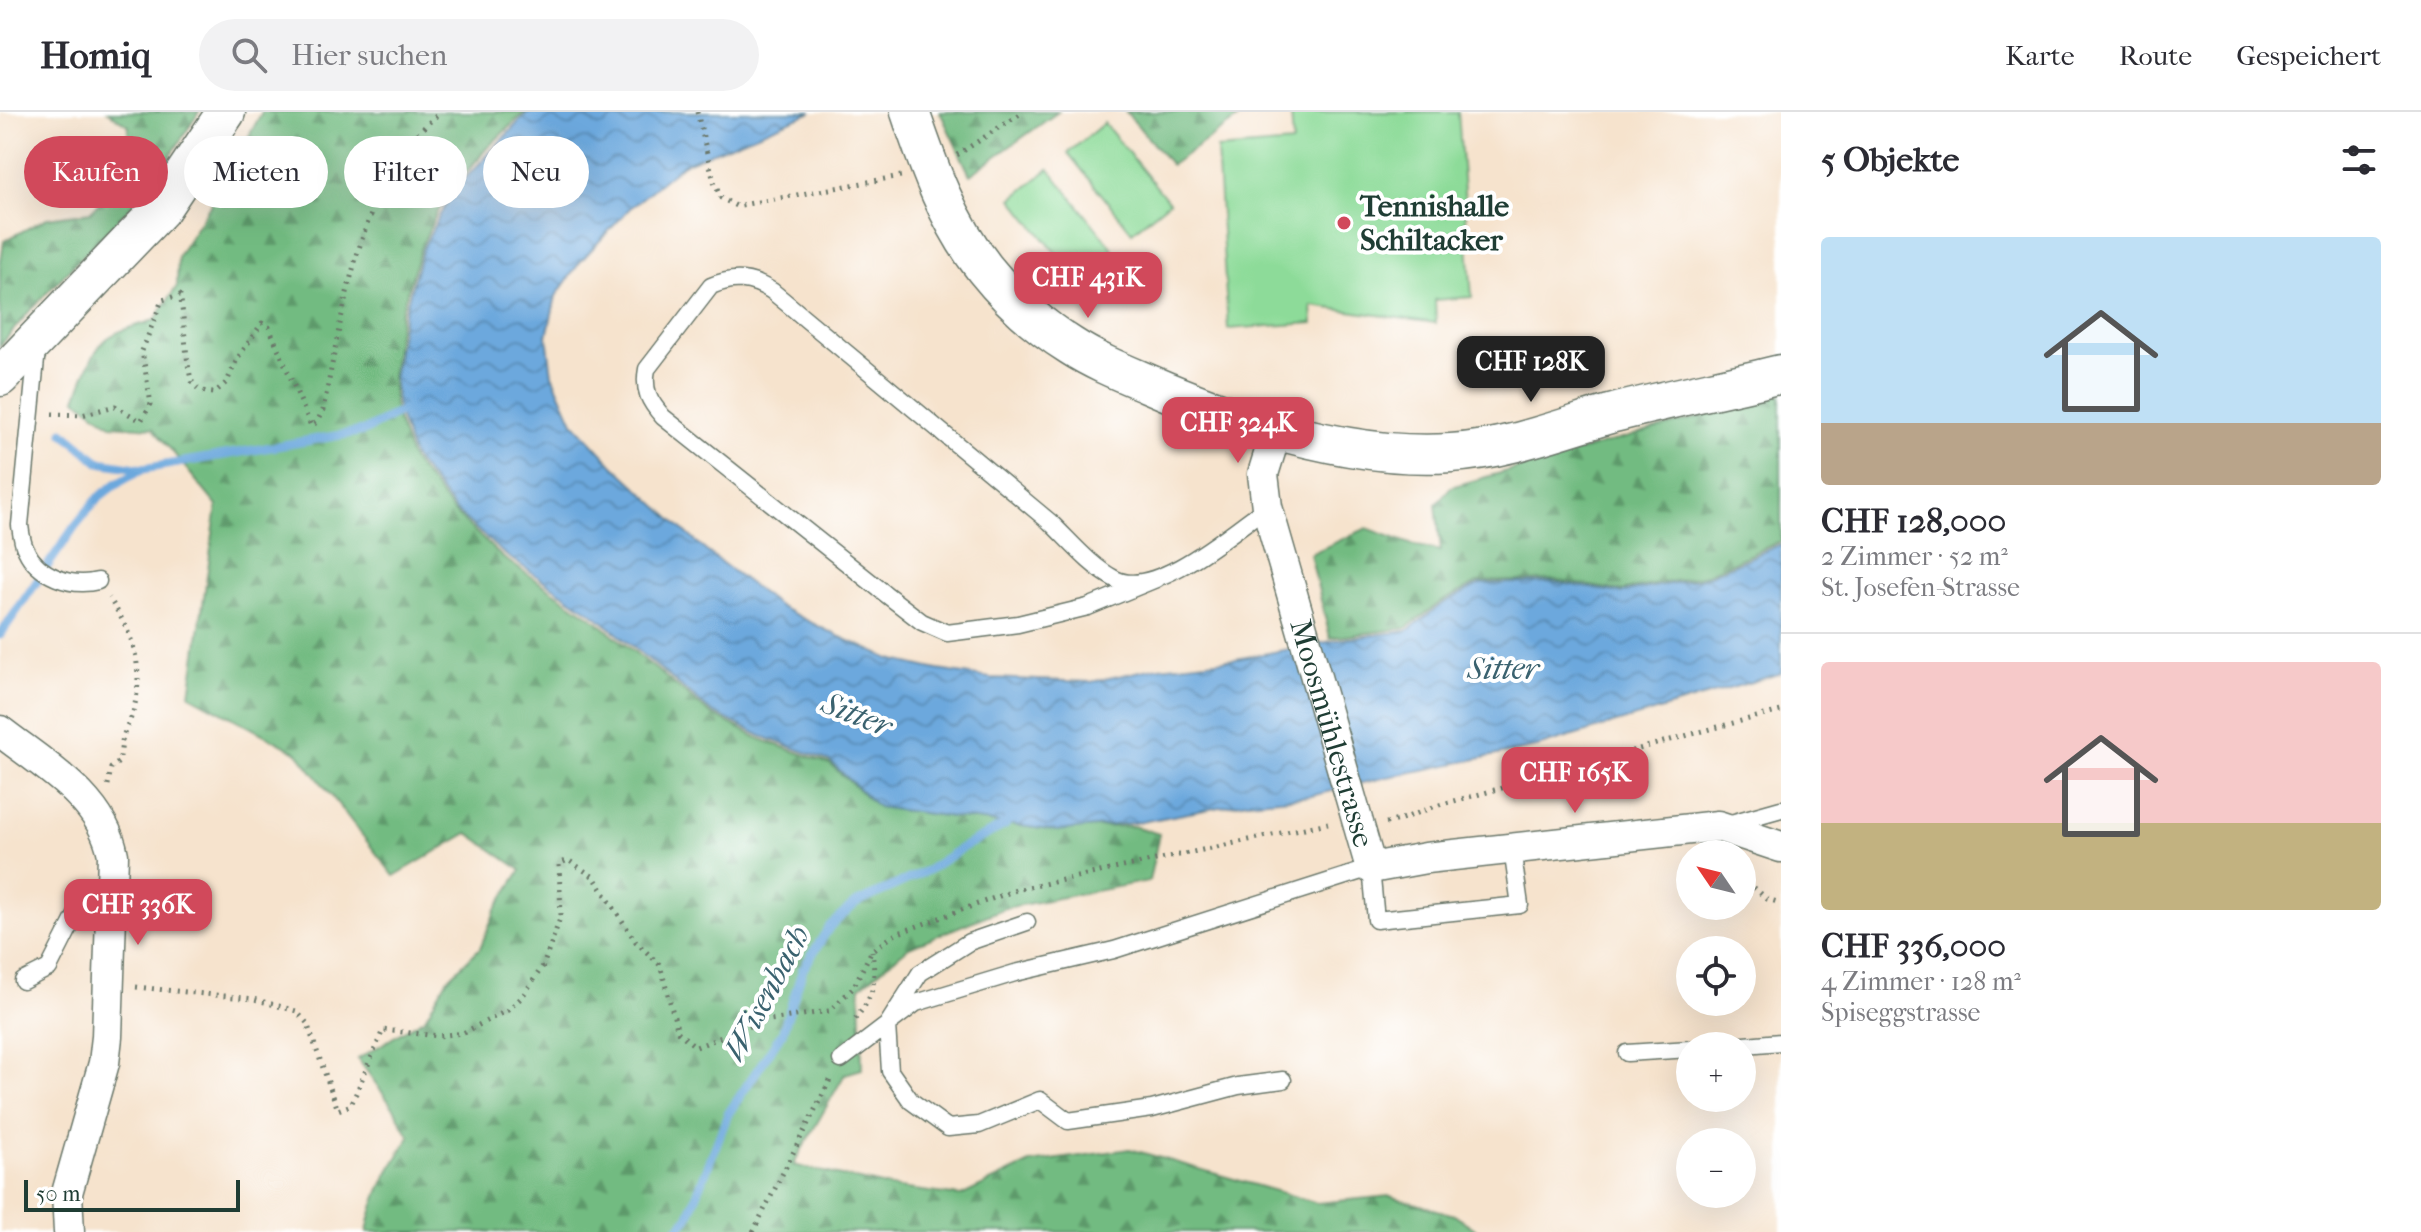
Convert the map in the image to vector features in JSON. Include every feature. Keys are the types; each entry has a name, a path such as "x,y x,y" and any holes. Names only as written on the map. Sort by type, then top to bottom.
{"street":[{"path":"0,377 161,209 226,112"},
{"path":"910,112 927,164 954,225 986,270 1030,316 1071,347 1117,370 1211,408 1277,429 1378,452 1455,453 1781,374"},
{"name":"Moosmühlestrasse","path":"1277,429 1263,474 1267,507 1371,868 1426,858 1718,826 1781,847"},
{"path":"0,731 94,809 110,837 113,855 110,985 104,1063 67,1193 69,1232"}],"lane":[{"path":"1156,579 1131,583 1117,580 1105,572 1050,522 758,282 726,280 711,286 647,369 644,383 649,400 663,417 898,604 922,622 947,633 1018,624 1088,607 1156,579 1176,570 1267,507"},
{"path":"38,335 20,525 23,546 34,561 55,577 70,584 101,586"},
{"path":"1718,826 1781,809"},
{"path":"835,1065 916,1003 1015,973 1114,950 1371,868 1376,920 1520,905 1512,849"},
{"path":"23,981 49,968 79,909 112,912"},
{"path":"1027,922 969,942 920,973 887,1025 890,1071 911,1101 948,1128 979,1125 1040,1100 1068,1121 1152,1109 1238,1086 1283,1080"},
{"path":"1756,1044 1781,1042"},
{"path":"1627,1053 1676,1050"}],"path":[{"path":"32,410 82,415 115,406 141,421 151,404 142,351 162,300 180,295 186,321 188,374 194,385 202,392 214,393 227,382 237,359 262,323 269,327 311,426 323,410 344,297 367,227 395,165 422,127 441,112"},
{"path":"697,112 714,182 721,198 736,206 927,164 1023,112"},
{"path":"101,586 125,622 136,647 139,676 134,709 123,737 119,762 111,768 107,793"},
{"path":"110,985 254,999 296,1011 307,1023 338,1110 351,1105 383,1030 439,1036 463,1033 508,1010 522,997 543,966 561,916 559,864 568,860 594,877 636,942 660,965 678,1032 696,1047 763,1021 829,1011 853,988 872,950 896,934 1016,890 1322,822 1357,819 1375,825 1399,821 1428,807 1690,733 1781,711"},
{"path":"1756,889 1767,899 1781,903"},
{"path":"849,1026 866,1006 876,981 872,950"},
{"path":"828,1083 835,1065"},
{"path":"753,1232 835,1065"}],"green space":[{"path":"108,112 199,112 168,160 168,136 128,136 129,126"},
{"path":"262,112 525,112 500,136 483,136 483,153 467,172 467,136 344,136 344,208 440,208 421,247 401,312 392,377 395,412 411,458 453,511 502,557 594,619 711,714 760,739 830,764 878,807 1043,829 1133,826 1159,834 1149,881 1005,908 909,947 860,987 862,1069 845,1074 793,1165 891,1187 961,1196 1030,1163 1130,1149 1317,1203 1390,1196 1454,1215 1480,1232 367,1232 383,1182 410,1137 395,1110 358,1059 425,1018 447,980 480,948 496,909 521,870 468,833 394,876 298,753 190,695 217,506 153,428 111,425 76,399 103,342 121,331 155,320 177,286 178,256 209,208 328,208 328,136 249,136"},
{"path":"940,112 1058,112 970,175"},
{"path":"1126,112 1247,112 1171,165"},
{"name":"Tennishalle Schiltacker","path":"1291,112 1458,112 1472,297 1435,300 1436,323 1312,306 1313,323 1228,329 1217,149 1293,143"},
{"path":"1104,123 1169,202 1132,232 1068,153"},
{"path":"1049,169 1113,249 1076,278 1012,199"},
{"path":"94,208 130,208 32,308 0,346 0,266 4,241 47,218 90,212"},
{"path":"1781,394 1781,541 1702,576 1620,591 1554,580 1479,582 1441,602 1406,628 1330,638 1310,554 1367,528 1413,545 1441,551 1436,504 1451,487"}],"water":[{"name":"Sitter","path":"528,112 812,112 683,164 629,209 580,262 556,296 547,336 552,375 573,422 613,465 705,550 780,607 890,659 990,678 1091,682 1159,667 1236,659 1343,639 1407,631 1442,604 1480,584 1554,582 1620,593 1703,578 1781,544 1781,673 1537,747 1387,777 1311,796 1247,802 1141,822 1057,831 878,807 830,761 761,736 712,712 596,616 504,554 455,510 413,456 398,411 394,377 404,313 423,248 444,208 467,208 467,177 483,160 483,208 589,208 589,136 505,136"}],"waterway":[{"path":"0,635 75,526 99,497 116,484 143,469 364,431 408,407"},
{"path":"63,432 99,462 143,469"},
{"name":"Wisenbach","path":"675,1232 688,1218 728,1114 782,1033 803,969 830,926 855,904 928,870 1005,825 1012,816"}],"place":[{"name":"Tennishalle Schiltacker","path":"1344,223"}]}
